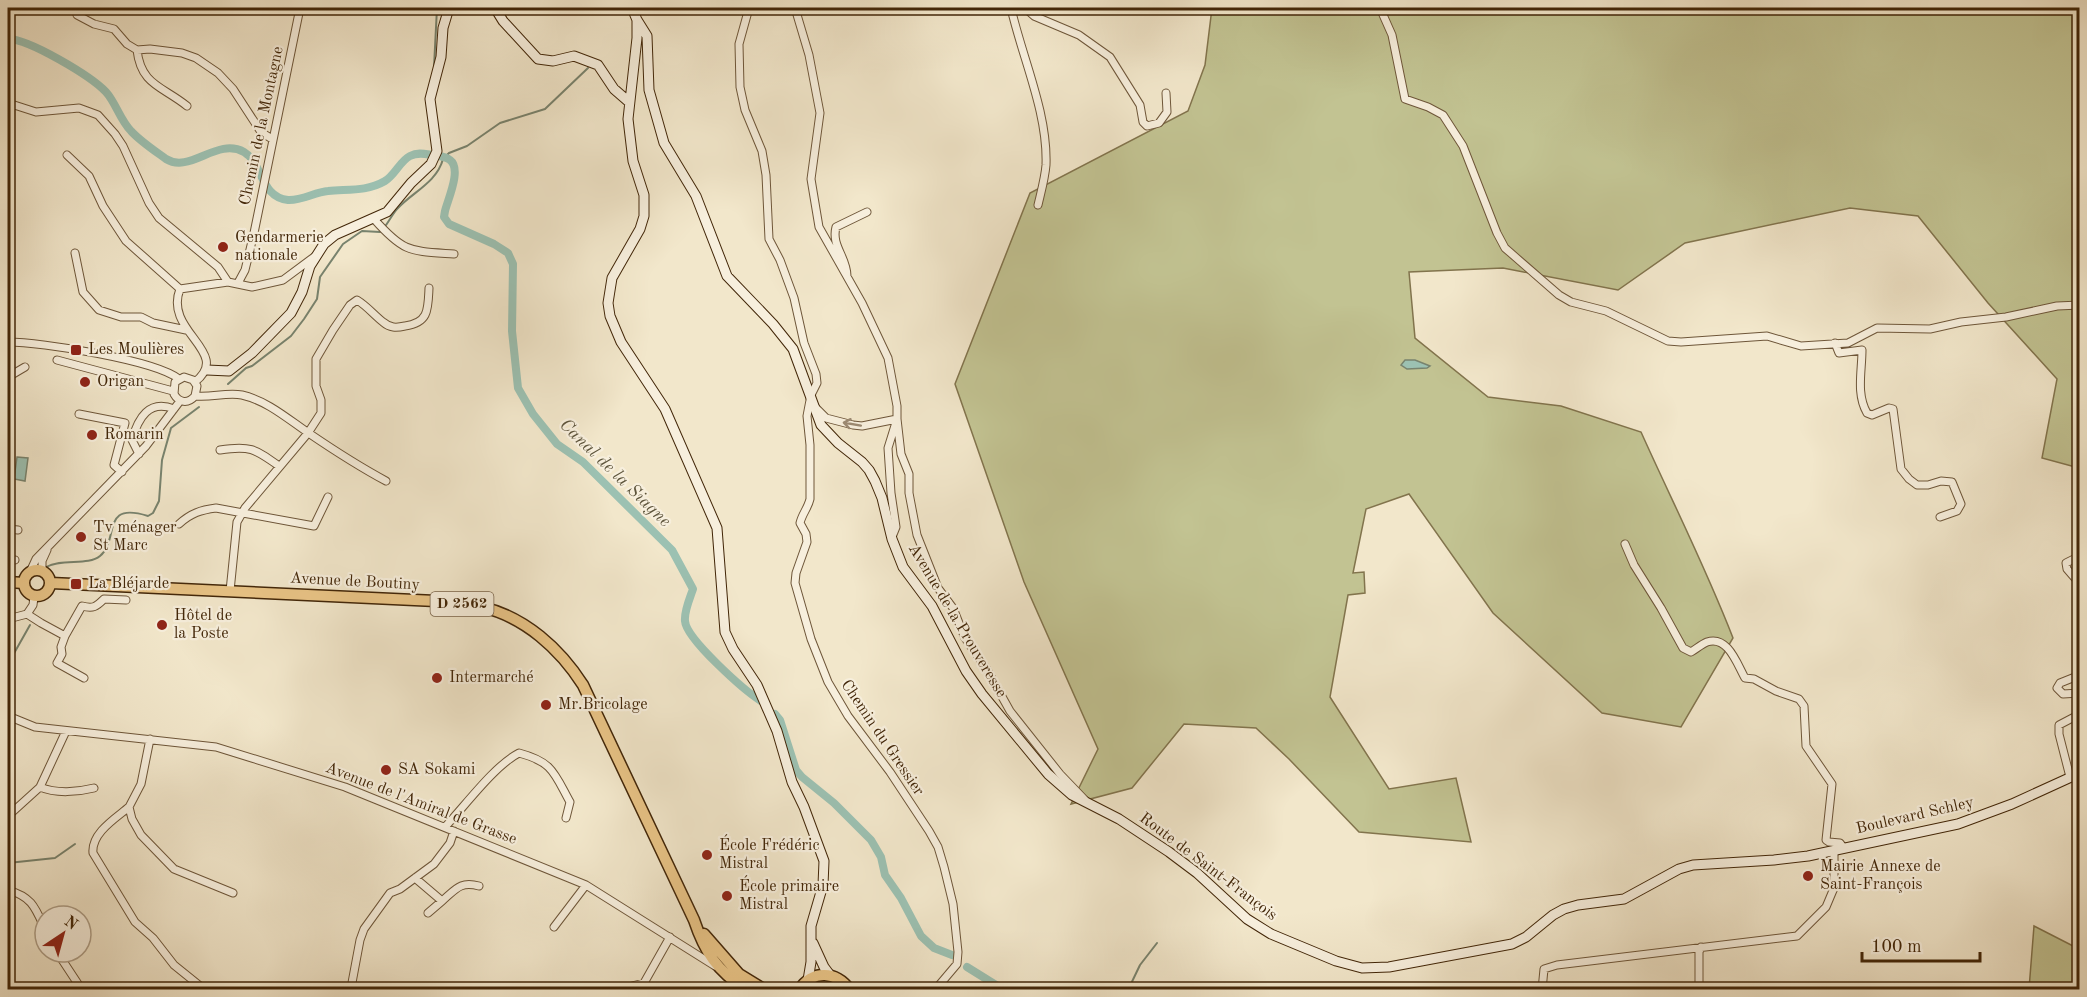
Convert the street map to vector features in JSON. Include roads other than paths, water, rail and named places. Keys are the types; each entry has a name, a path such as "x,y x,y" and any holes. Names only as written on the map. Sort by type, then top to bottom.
{"main road":[{"path":"207,370 229,371 277,329 291,313 302,292 310,266 324,244 335,235 387,212 411,183 431,164 436,151 430,99 441,57 443,28 449,8"},
{"path":"495,8 503,21 538,59 553,60 574,56 598,65 614,89 629,102"},
{"name":"Avenue de la Prouveresse","path":"632,8 647,36 649,90 664,143 696,196 727,276 773,324 793,349 821,425 869,470 882,498 892,539 903,567 932,606 966,671 982,694 1048,774 1072,795 1090,804"},
{"path":"637,20 628,119 630,143 644,195 644,216 640,229 612,278 608,303 610,316 621,342 665,409 717,528 725,632 733,649 758,685 777,731 792,782 824,861 823,885 811,926 811,962 808,980"},
{"path":"8,582 30,576 48,575 51,583 46,594 34,597 27,592 30,576"},
{"name":"Avenue de Boutiny","path":"51,583 392,598 475,606 505,615 536,633 568,663 584,684 694,920 704,956 734,976 765,990"},
{"name":"Boulevard Schley","path":"1786,859 1958,824 2012,804 2079,773"},
{"name":"Route de Saint-François","path":"1090,804 1119,819 1169,852 1197,873 1247,919 1263,929 1336,961 1362,968 1389,967 1512,945 1564,909 1624,899 1692,865 1786,859"},
{"name":"Avenue de Boutiny","path":"694,920 746,990"},
{"path":"810,935 817,954 830,975"},
{"path":"799,990 815,976 830,975 845,982 850,990"}],"street":[{"name":"Chemin de la Montagne","path":"238,284 245,270 267,175 272,139 300,8"},
{"name":"Chemin du Gressier","path":"749,8 739,44 740,87 746,110 762,151 766,175 769,239 780,260 794,298 804,343 816,374 817,383 807,416 810,445 810,499 800,523 806,534 807,542 795,583 811,639 835,697 890,772 938,847 953,904 958,952 957,964 935,990"},
{"path":"795,8 809,55 820,113 811,179 819,227 862,303 888,358 897,406 901,454 909,474 909,494 918,535 938,588 953,608 965,638 1010,711 1060,774 1090,804"},
{"path":"1011,8 1034,83 1045,144 1046,166 1038,205"},
{"path":"1025,8 1034,15 1079,35 1110,57 1140,105 1143,122 1147,126 1159,123 1167,112 1166,93"},
{"path":"1380,8 1392,35 1405,99 1428,106 1443,115 1463,146 1505,248 1559,295 1571,302 1606,311 1668,341 1767,336 1801,346 1848,343 1877,328 1930,329 2057,306 2079,305"},
{"path":"77,15 94,24 114,29 127,44 136,50 150,49 182,53 196,58 218,73 233,89 261,132 272,139"},
{"path":"136,50 138,64 144,75 187,106"},
{"path":"8,103 36,112 79,108 98,115 123,146 149,203 159,218 218,267 228,282"},
{"path":"67,155 89,176 103,206 126,241 180,289 228,282 252,287 284,280 316,256"},
{"path":"847,278 847,266 835,239 836,227 867,212"},
{"path":"374,219 391,238 415,251 454,254"},
{"path":"75,253 82,292 99,310 121,317 141,316 153,323 186,330"},
{"path":"230,591 237,522 279,466 308,433 321,413 321,400 316,386 316,359 350,305 357,300 382,322 394,328 416,325 424,318 428,307 429,288"},
{"path":"180,289 177,306 186,330 205,352 207,370 195,382"},
{"path":"8,342 102,354 168,371 178,379 188,378 195,382 197,389 195,396 187,402 175,397 173,391 178,379"},
{"path":"1835,343 1839,353 1862,350 1860,382 1862,406 1867,413 1872,415 1889,408 1893,409 1901,470 1917,485 1948,480 1952,482 1961,504 1958,511 1940,517"},
{"path":"57,360 173,391"},
{"path":"8,377 25,367"},
{"path":"195,396 207,397 231,393 274,408 351,462 386,482"},
{"path":"812,400 826,418 853,425 861,426 897,420"},
{"path":"30,576 36,559 139,454 180,401"},
{"path":"139,454 132,440 135,426 142,416 152,408 164,405 174,409"},
{"path":"79,414 125,423 114,465 122,472"},
{"path":"892,539 896,527 888,448 897,420"},
{"path":"220,450 241,446 258,451 279,466"},
{"path":"179,524 189,514 216,508 314,526 328,497"},
{"path":"8,529 18,530"},
{"path":"1542,990 1544,969 1557,965 1797,936 1822,911 1834,888 1840,843 1826,840 1832,784 1806,746 1804,706 1799,699 1776,691 1754,679 1746,678 1726,645 1717,641 1708,642 1691,652 1683,648 1634,565 1625,544"},
{"path":"8,577 30,576 42,561 49,545"},
{"path":"2079,556 2066,563 2067,569 2079,584"},
{"path":"8,619 27,614 33,605 34,597"},
{"path":"84,678 57,663 62,654 61,647 65,636 81,606 91,609 104,599 126,600"},
{"path":"27,614 65,636"},
{"path":"2079,675 2060,683 2057,688 2063,694 2079,693"},
{"path":"2070,777 2059,734 2059,725 2079,714"},
{"name":"Avenue de l'Amiral de Grasse","path":"8,716 35,727 216,747 345,787 586,885 704,956"},
{"path":"8,816 40,788 66,731"},
{"path":"150,739 141,784 129,807 96,836 92,844 93,852 135,922 153,938 174,965 205,990"},
{"path":"445,827 497,771 511,757 519,753 546,763 553,770 570,802 566,818"},
{"path":"40,788 49,791 94,788"},
{"path":"129,807 132,819 141,835 174,869 233,893"},
{"path":"351,987 364,929 390,893 400,889 434,864 450,843 454,831"},
{"path":"415,878 442,901"},
{"path":"428,913 462,885 468,883 478,886"},
{"path":"554,927 586,885"},
{"path":"8,890 30,900 33,906"},
{"path":"615,990 644,983 670,937"},
{"path":"1699,990 1701,947"},
{"path":"65,964 82,990"}],"waterway":[{"path":"434,67 437,8"},
{"name":"Canal de la Siagne","path":"8,39 30,45 44,52 74,68 98,85 109,96 131,131 166,159 185,162 224,149 244,152 255,164 272,193 279,198 293,200 323,192 378,185 392,175 406,158 416,154 441,156 450,160 455,170 444,217 449,224 494,244 508,253 513,264 512,331 518,388 533,414 557,444 583,462 672,550 693,589 685,613 688,629 717,664 761,701"},
{"path":"443,159 449,153 467,146 500,123 545,109 588,68"},
{"path":"228,384 246,368 252,366 291,336 317,299 320,277 343,244 362,231 380,232 398,208 436,174 443,159 440,154"},
{"path":"46,567 52,564 95,559 106,549 117,518 123,514 148,516 153,513 159,501 162,460 171,428 199,407"},
{"path":"8,664 30,625"},
{"name":"Canal de la Siagne","path":"775,714 780,720 796,770 834,803 871,840 881,857 885,875 901,898 921,936 934,948 952,955"},
{"path":"8,863 55,858 75,844"},
{"path":"1128,990 1140,965 1157,943"},
{"name":"Canal de la Siagne","path":"967,967 1004,990"}],"place":[{"name":"Gendarmerie nationale","path":"223,247"},
{"name":"Les Moulières","path":"76,350"},
{"name":"Origan","path":"85,382"},
{"name":"Romarin","path":"92,435"},
{"name":"Tv ménager St Marc","path":"81,537"},
{"name":"La Bléjarde","path":"76,584"},
{"name":"Hôtel de la Poste","path":"162,625"},
{"name":"Intermarché","path":"437,678"},
{"name":"Mr.Bricolage","path":"546,705"},
{"name":"SA Sokami","path":"386,770"},
{"name":"École Frédéric Mistral","path":"707,855"},
{"name":"Mairie Annexe de Saint-François","path":"1808,876"},
{"name":"École primaire Mistral","path":"727,896"}]}
